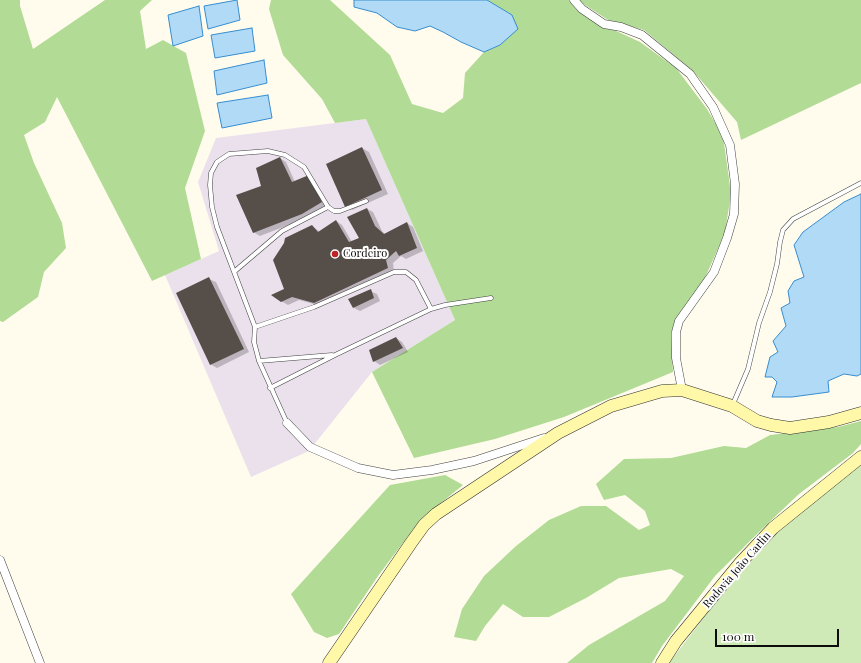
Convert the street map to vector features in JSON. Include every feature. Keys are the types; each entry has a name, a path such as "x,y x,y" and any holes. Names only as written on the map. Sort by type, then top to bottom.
{"street":[{"path":"574,0 582,8 604,24 621,27 642,35 690,74 713,107 730,145 735,184 734,214 727,238 714,272 680,321 676,332 676,358 682,390"},
{"path":"329,663 424,525 436,514 558,433 611,406 662,390 682,390 732,406 757,421 771,426 790,428 829,422 861,413"},
{"path":"287,423 310,447 358,468 393,475 432,470 474,461 558,433"},
{"name":"Rodovia João Carlin","path":"662,663 676,641 731,574 773,528 861,458"},
{"path":"0,560 40,663"}],"lane":[{"path":"287,423 259,361 254,342 255,327 235,272 219,234 212,207 210,185 211,174 217,162 229,154 268,151 285,155 304,167 328,207 334,211 340,211 366,201"},
{"path":"732,406 748,368 759,322 770,292 783,230 793,219 861,183"},
{"path":"235,272 282,231 328,207"},
{"path":"255,327 314,307 394,272 406,272 416,280 431,309"},
{"path":"270,388 431,309 445,305 491,298"},
{"path":"259,361 335,355"}],"shaded area":[{"path":"366,119 455,320 372,372 309,451 251,477 165,275 219,251 198,182 216,138"}],"green space":[{"path":"0,0 20,0 20,6 33,49 105,0 152,0 140,11 146,49 163,40 186,53 205,131 185,188 201,259 152,281 57,97 45,122 24,135 34,163 62,223 66,248 44,272 38,297 3,322 0,321"},
{"path":"271,0 330,0 390,55 412,104 443,113 463,98 465,73 484,52 500,45 512,15 487,0 569,0 586,17 640,42 676,68 707,109 723,136 731,193 725,233 704,280 678,315 671,333 673,372 564,417 495,439 414,458 372,372 455,320 366,119 335,123 322,99 283,55 269,9"},
{"path":"579,0 861,0 861,83 741,140 737,122 693,71 644,30 608,20"},
{"path":"861,421 861,444 853,453 799,494 715,576 662,646 652,663 567,663 589,645 665,601 684,576 671,569 619,578 586,598 549,617 523,617 503,604 485,626 476,641 454,637 462,609 484,576 516,546 549,520 581,506 606,506 639,530 650,525 645,511 625,495 604,500 596,484 624,459 671,458 724,446 746,448 770,435 838,427"},
{"path":"861,465 861,663 669,663 726,589 777,533 820,496"},
{"path":"445,475 463,485 420,520 378,576 339,634 327,638 314,632 291,594 390,485"}],"water":[{"path":"237,0 240,20 208,29 204,6"},
{"path":"354,0 487,0 512,15 518,29 500,45 484,52 430,26 415,31 397,27 377,13 354,7"},
{"path":"199,6 203,36 173,46 168,15"},
{"path":"252,28 255,51 215,58 211,35"},
{"path":"264,60 267,83 217,95 214,71"},
{"path":"268,95 272,118 222,128 217,103"},
{"path":"861,194 861,374 857,376 844,374 828,381 829,392 792,397 772,397 777,382 772,377 765,377 770,357 778,352 773,341 786,326 781,308 790,303 788,291 794,281 804,277 794,245 803,232 844,202"}],"building":[{"path":"362,147 382,190 345,207 326,164"},
{"path":"280,157 292,182 309,175 322,202 302,214 253,233 236,195 261,186 256,168"},
{"name":"Cordeiro","path":"367,208 375,226 384,234 407,222 417,248 399,256 396,251 386,260 388,268 314,303 292,297 281,302 271,295 284,289 273,260 284,243 285,238 312,225 318,232 336,220 349,242 359,238 347,217"},
{"path":"209,277 244,349 210,365 176,293"},
{"path":"371,289 374,298 353,308 348,299"},
{"path":"396,337 403,348 373,362 369,350"}],"place":[{"name":"Cordeiro","path":"335,254"}]}
